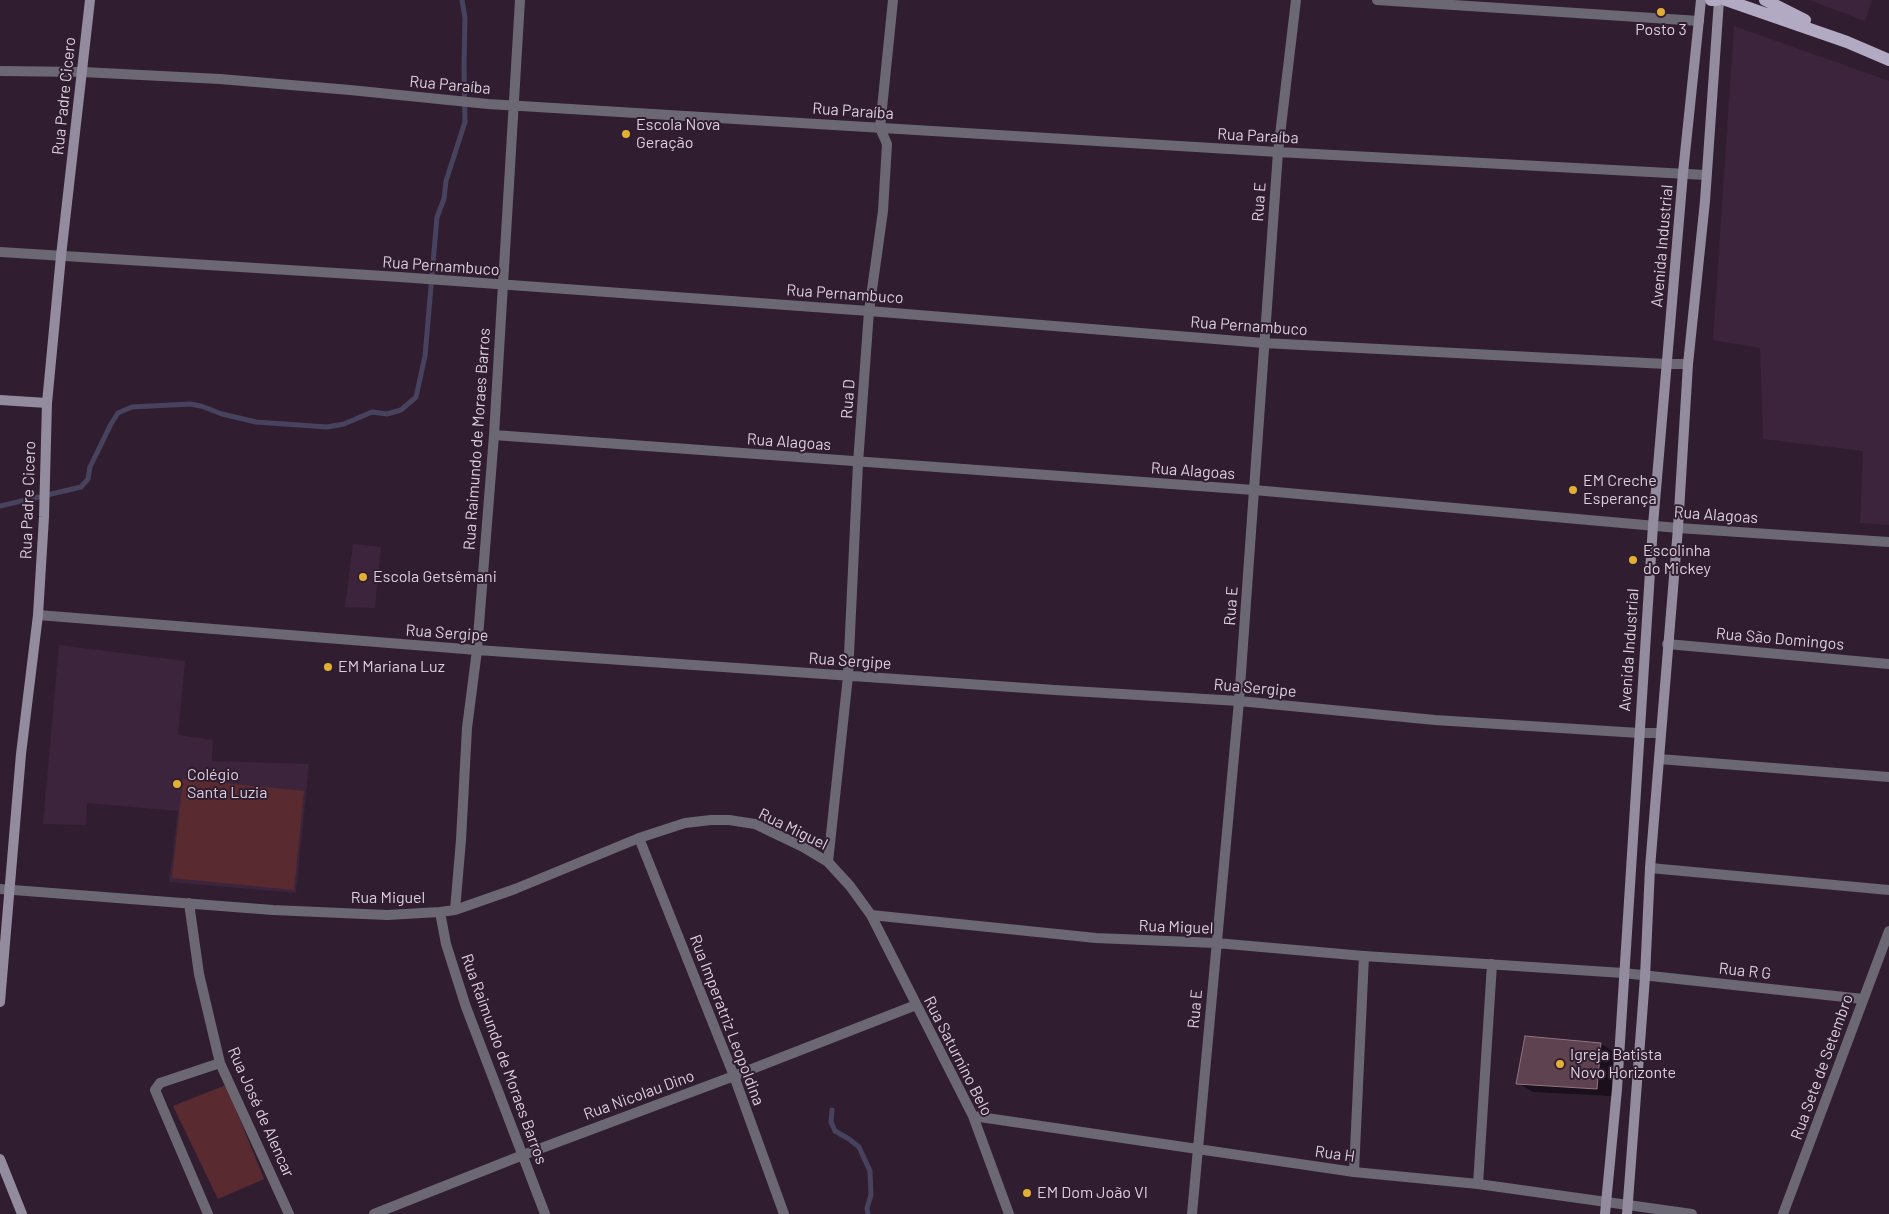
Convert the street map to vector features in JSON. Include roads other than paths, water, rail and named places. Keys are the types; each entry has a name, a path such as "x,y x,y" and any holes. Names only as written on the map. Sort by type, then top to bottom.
{"main road":[{"path":"1711,0 1718,0"},
{"path":"1726,0 1847,42"},
{"path":"1765,0 1847,42 1889,60"}],"street":[{"name":"Rua Padre Cicero","path":"0,1002 5,889 38,615 44,517 47,403 61,256 90,0"},
{"name":"Rua Raimundo de Moraes Barros","path":"455,910 462,840 467,728 477,650 494,435 520,0"},
{"name":"Rua D","path":"828,862 848,676 858,463 869,310 883,211 886,165 887,144 880,128 893,0"},
{"name":"Rua E","path":"1192,1214 1239,701 1278,152 1296,0"},
{"path":"1377,0 1699,20"},
{"name":"Avenida Industrial","path":"1605,1214 1617,1089 1653,525 1683,173 1701,0"},
{"path":"1628,1209 1645,976 1650,868 1678,528 1688,364 1705,201 1718,0"},
{"name":"Rua Paraíba","path":"0,71 83,72 220,80 341,89 434,100 488,104 1278,152 1706,175"},
{"name":"Rua Pernambuco","path":"0,252 400,277 503,286 869,310 1264,343 1688,364"},
{"path":"0,400 47,403"},
{"name":"Rua Alagoas","path":"494,435 858,463 1254,490 1678,528 1889,542"},
{"name":"Rua Sergipe","path":"38,615 477,650 1239,701 1435,720 1661,733"},
{"name":"Rua São Domingos","path":"1667,644 1889,664"},
{"path":"1660,759 1889,778"},
{"name":"Rua Miguel","path":"5,889 273,910 387,915 440,912 455,910 514,889 639,838 685,823 729,820 754,824 803,847 828,862 850,886 870,915 1096,938 1216,943 1364,956 1623,973"},
{"name":"Rua Imperatriz Leopoldina","path":"639,838 734,1076 784,1214"},
{"path":"1650,868 1889,890"},
{"name":"Rua José de Alencar","path":"189,903 199,974 220,1063 289,1214"},
{"name":"Rua Raimundo de Moraes Barros","path":"440,912 446,944 466,1007 545,1214"},
{"name":"Rua Saturnino Belo","path":"870,915 973,1116 1005,1213"},
{"name":"Rua Sete de Setembro","path":"1783,1214 1889,931"},
{"path":"1354,1172 1364,956"},
{"path":"1478,1184 1492,964"},
{"name":"Rua R G","path":"1623,973 1863,999"},
{"name":"Rua Nicolau Dino","path":"374,1214 523,1154 734,1076 916,1005"},
{"path":"208,1214 155,1090 160,1083 220,1063"},
{"name":"Rua H","path":"973,1116 1354,1172 1478,1184 1607,1202 1628,1209 1692,1214"},
{"path":"0,1158 22,1214"}],"waterway":[{"path":"0,506 81,487 88,479 90,467 118,413 132,407 190,404 256,422 327,427 344,424 372,412 387,414 401,410 416,397 425,356 437,217 444,199 446,181 465,122 465,18 462,0"},
{"path":"832,1110 831,1122 835,1131 859,1147 870,1171 871,1195 867,1208 868,1214"}],"place":[{"name":"Posto 3","path":"1661,12"},
{"name":"Escola Nova Geração","path":"626,134"},
{"name":"EM Creche Esperança","path":"1573,490"},
{"name":"Escolinha do Mickey","path":"1633,560"},
{"name":"Escola Getsêmani","path":"363,577"},
{"name":"EM Mariana Luz","path":"328,667"},
{"name":"Colégio Santa Luzia","path":"177,784"},
{"name":"Igreja Batista Novo Horizonte","path":"1560,1064"},
{"name":"EM Dom João VI","path":"1027,1193"}]}
